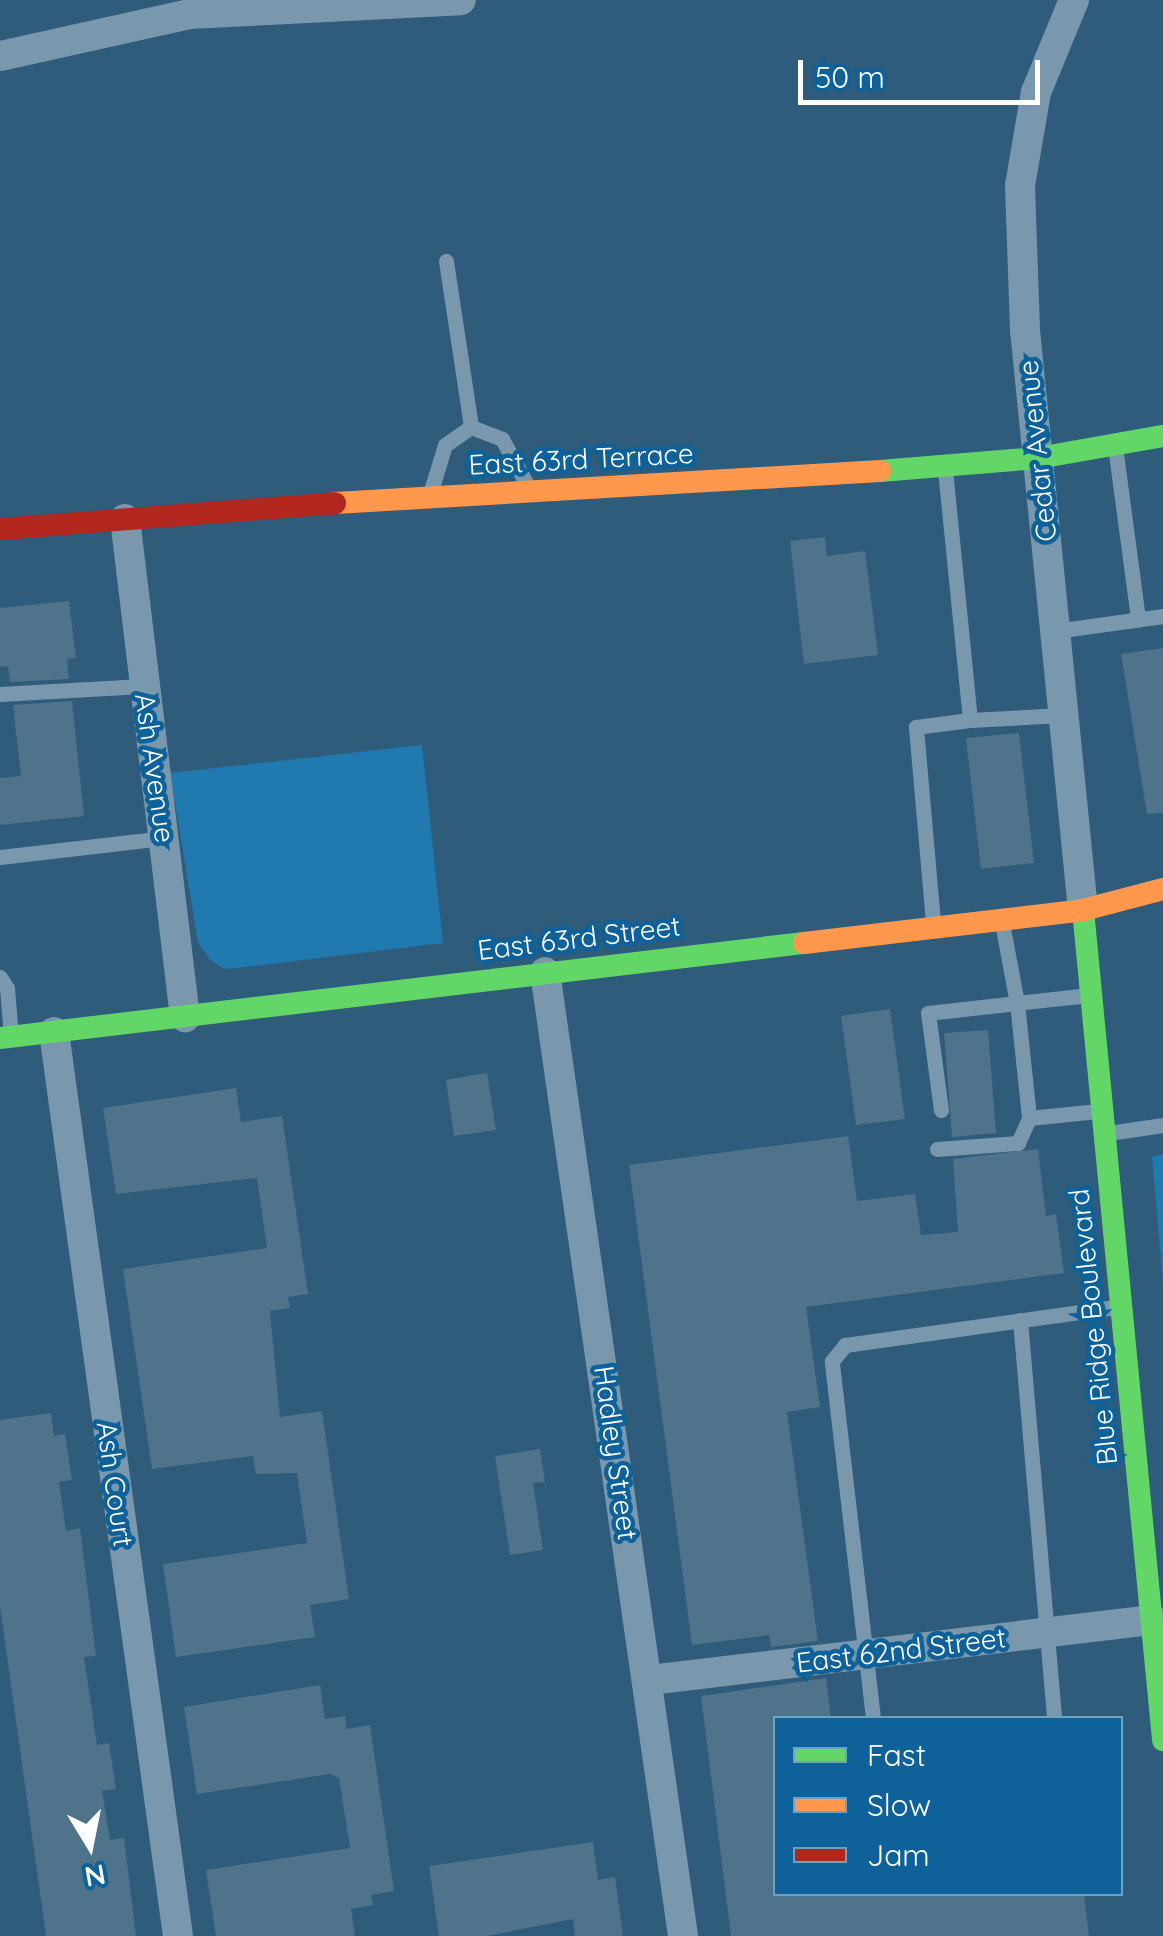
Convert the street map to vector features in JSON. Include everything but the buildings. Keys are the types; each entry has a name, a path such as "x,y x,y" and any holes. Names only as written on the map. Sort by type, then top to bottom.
{"street":[{"path":"0,56 190,14 461,0"},
{"name":"Cedar Avenue","path":"1074,0 1036,92 1020,186 1038,458 1083,910"},
{"name":"East 63rd Terrace","path":"0,529 430,497 945,466 1038,458 1163,436"},
{"name":"Ash Avenue","path":"125,519 185,1018"},
{"name":"East 63rd Street","path":"6,1038 1083,910 1163,889"},
{"name":"Blue Ridge Boulevard","path":"1083,910 1163,1740"},
{"name":"Hadley Street","path":"545,972 684,1936"},
{"name":"Ash Court","path":"54,1032 178,1936"},
{"name":"East 62nd Street","path":"650,1680 1152,1620"}],"lane":[{"path":"446,262 471,427"},
{"path":"471,427 502,439 531,492"},
{"path":"430,497 445,445 471,427"},
{"path":"1115,446 1138,620"},
{"path":"945,466 970,720"},
{"path":"1055,631 1163,616"},
{"path":"0,694 143,686"},
{"path":"933,927 916,727 1064,715"},
{"path":"0,857 165,838"},
{"path":"937,1150 1018,1144 1029,1118 1017,1004 1002,919"},
{"path":"0,977 7,988 6,1038"},
{"path":"941,1110 928,1013 1091,995"},
{"path":"1029,1118 1163,1125"},
{"path":"874,1716 832,1361 844,1346 1121,1306"},
{"path":"1020,1320 1054,1716"}],"shaded area":[{"path":"422,745 443,943 225,969 210,960 198,942 170,773"},
{"path":"1163,1155 1163,1283 1152,1157"}],"traffic: fast":[{"path":"880,471 1038,458 1163,436"},
{"path":"1083,910 1163,1740"},
{"path":"0,1038 804,943"}],"traffic: slow":[{"path":"335,503 880,471"},
{"path":"804,943 1083,910 1163,889"}],"traffic: jam":[{"path":"0,529 335,503"}]}
